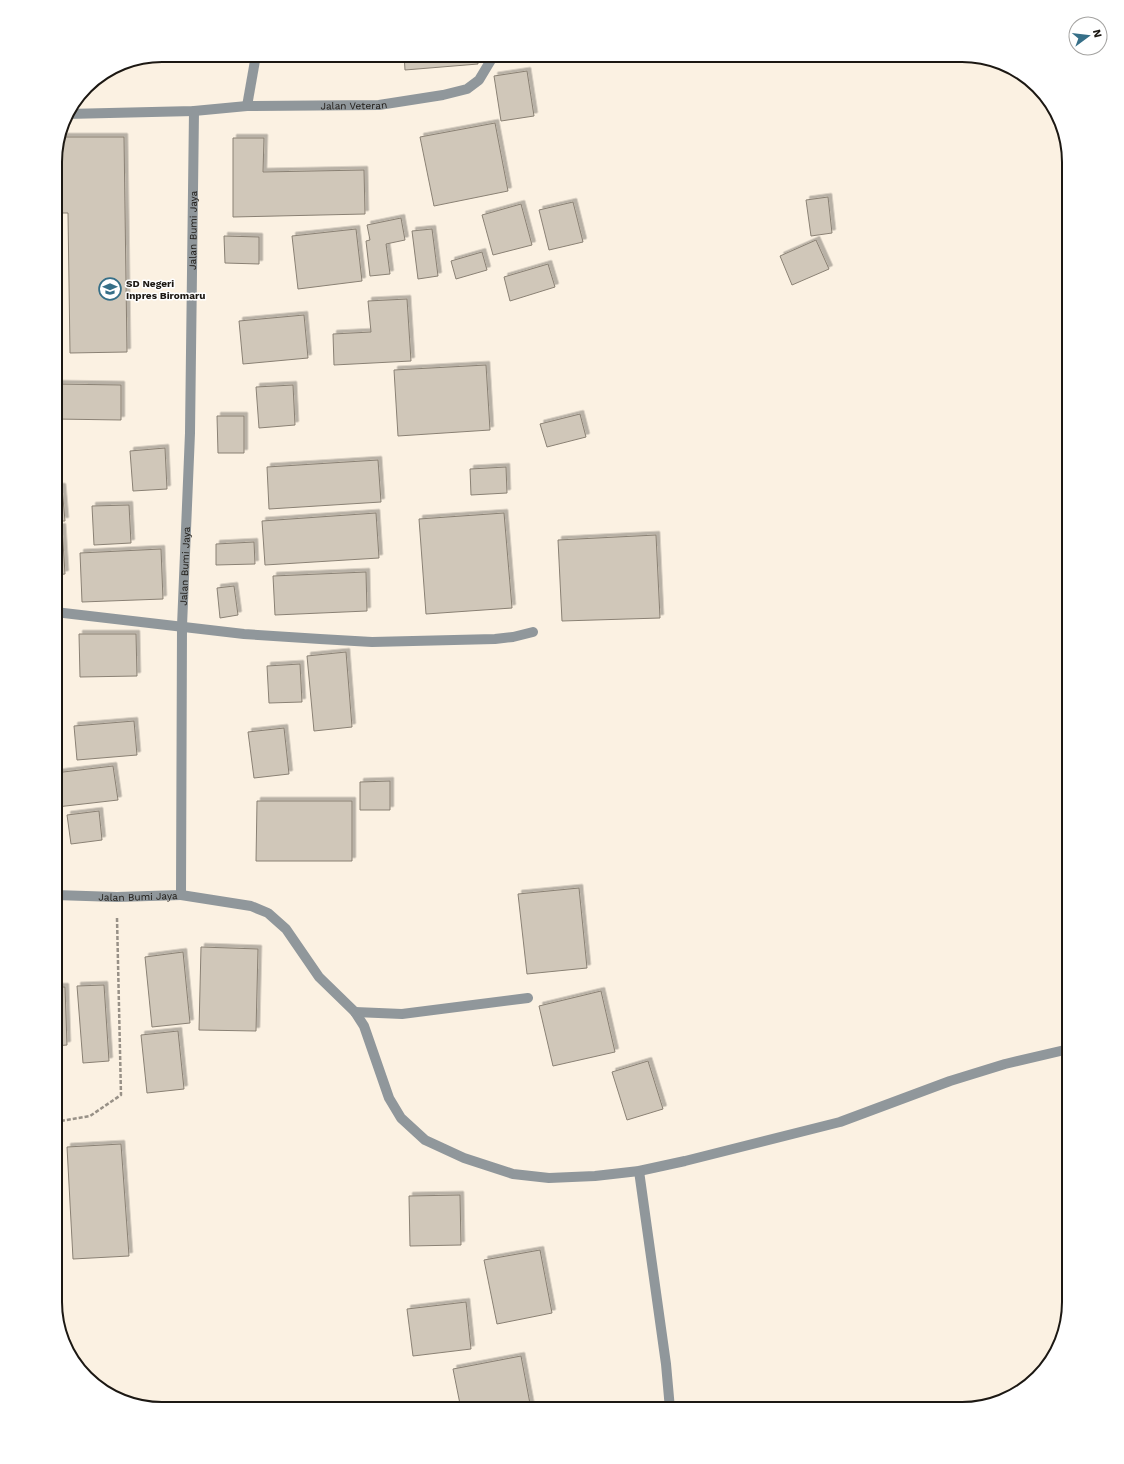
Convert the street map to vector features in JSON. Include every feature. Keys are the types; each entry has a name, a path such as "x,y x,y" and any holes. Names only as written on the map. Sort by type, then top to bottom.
{"street":[{"path":"247,106 255,62"},
{"name":"Jalan Veteran","path":"74,114 194,111 247,106 380,105 443,95 467,89 479,80 492,62"},
{"name":"Jalan Bumi Jaya","path":"62,895 117,897 181,896 182,626 190,433 194,111"},
{"path":"62,613 244,634 372,642 494,639 513,637 533,632"},
{"path":"181,896 251,906 268,913 286,929 319,977 355,1012 364,1026 389,1098 401,1118 425,1140 464,1158 513,1174 549,1178 639,1171 685,1161 840,1122 950,1081 1005,1064 1062,1051"},
{"path":"355,1012 402,1014 528,998"},
{"path":"639,1171 666,1364 669,1402"}],"path":[{"path":"62,1121 90,1116 121,1095 117,897"}],"building":[{"path":"404,62 478,62 478,64 405,70"},
{"path":"527,71 534,116 501,121 494,76"},
{"path":"495,123 508,191 434,206 420,137"},
{"path":"65,137 124,137 127,352 70,353 68,213 62,213 62,155"},
{"path":"233,138 264,138 263,172 364,170 365,214 233,217"},
{"path":"828,197 832,233 811,236 806,200"},
{"path":"573,202 583,242 549,250 539,210"},
{"path":"521,204 532,245 493,255 482,215"},
{"path":"401,218 405,240 386,244 390,274 370,276 366,241 370,240 367,225"},
{"path":"356,229 362,281 298,289 292,236"},
{"path":"432,229 438,276 418,279 412,231"},
{"path":"224,236 259,237 259,264 225,263"},
{"path":"816,240 829,269 792,285 780,256"},
{"path":"482,252 487,270 456,279 451,261"},
{"path":"548,264 555,287 510,301 504,277"},
{"path":"407,299 411,361 334,365 333,334 371,332 368,301"},
{"path":"304,315 308,358 243,364 239,321"},
{"path":"486,365 490,430 398,436 394,370"},
{"path":"62,384 121,385 121,420 62,419"},
{"path":"293,385 295,425 259,428 256,387"},
{"path":"580,414 586,437 547,447 540,424"},
{"path":"217,416 244,416 244,453 218,453"},
{"path":"165,448 167,489 133,491 130,451"},
{"path":"378,460 381,502 269,509 267,467"},
{"path":"506,467 507,493 471,495 470,469"},
{"path":"62,487 65,521 62,521"},
{"path":"129,505 131,543 94,545 92,506"},
{"path":"376,513 379,558 265,565 262,521"},
{"path":"504,513 512,608 426,614 419,519"},
{"path":"62,527 65,574 62,574"},
{"path":"656,535 660,618 562,621 558,540"},
{"path":"254,542 255,564 216,565 216,544"},
{"path":"161,549 163,599 82,602 80,553"},
{"path":"366,572 367,611 275,615 273,576"},
{"path":"234,586 238,615 220,618 217,588"},
{"path":"79,634 136,634 137,676 80,677"},
{"path":"346,652 352,727 314,731 307,656"},
{"path":"300,664 302,702 269,703 267,666"},
{"path":"134,721 137,755 77,760 74,726"},
{"path":"284,728 289,774 254,778 248,732"},
{"path":"113,766 118,800 62,806 62,772"},
{"path":"390,781 390,810 360,810 360,782"},
{"path":"257,801 352,801 352,861 256,861"},
{"path":"99,811 102,840 71,844 67,815"},
{"path":"579,888 587,968 527,974 518,894"},
{"path":"201,947 258,949 256,1031 199,1030"},
{"path":"183,952 190,1023 152,1027 145,957"},
{"path":"104,985 109,1061 83,1063 77,986"},
{"path":"62,987 65,987 67,1045 62,1045"},
{"path":"601,991 615,1052 553,1066 539,1006"},
{"path":"178,1031 184,1089 147,1093 141,1035"},
{"path":"648,1061 663,1109 627,1120 612,1072"},
{"path":"121,1144 129,1256 73,1259 67,1147"},
{"path":"460,1195 461,1245 410,1246 409,1196"},
{"path":"540,1250 552,1313 497,1324 484,1260"},
{"path":"466,1302 471,1349 413,1356 407,1309"},
{"path":"521,1356 530,1402 460,1402 453,1369"}],"place":[{"name":"SD Negeri Inpres Biromaru","path":"110,289"}]}
